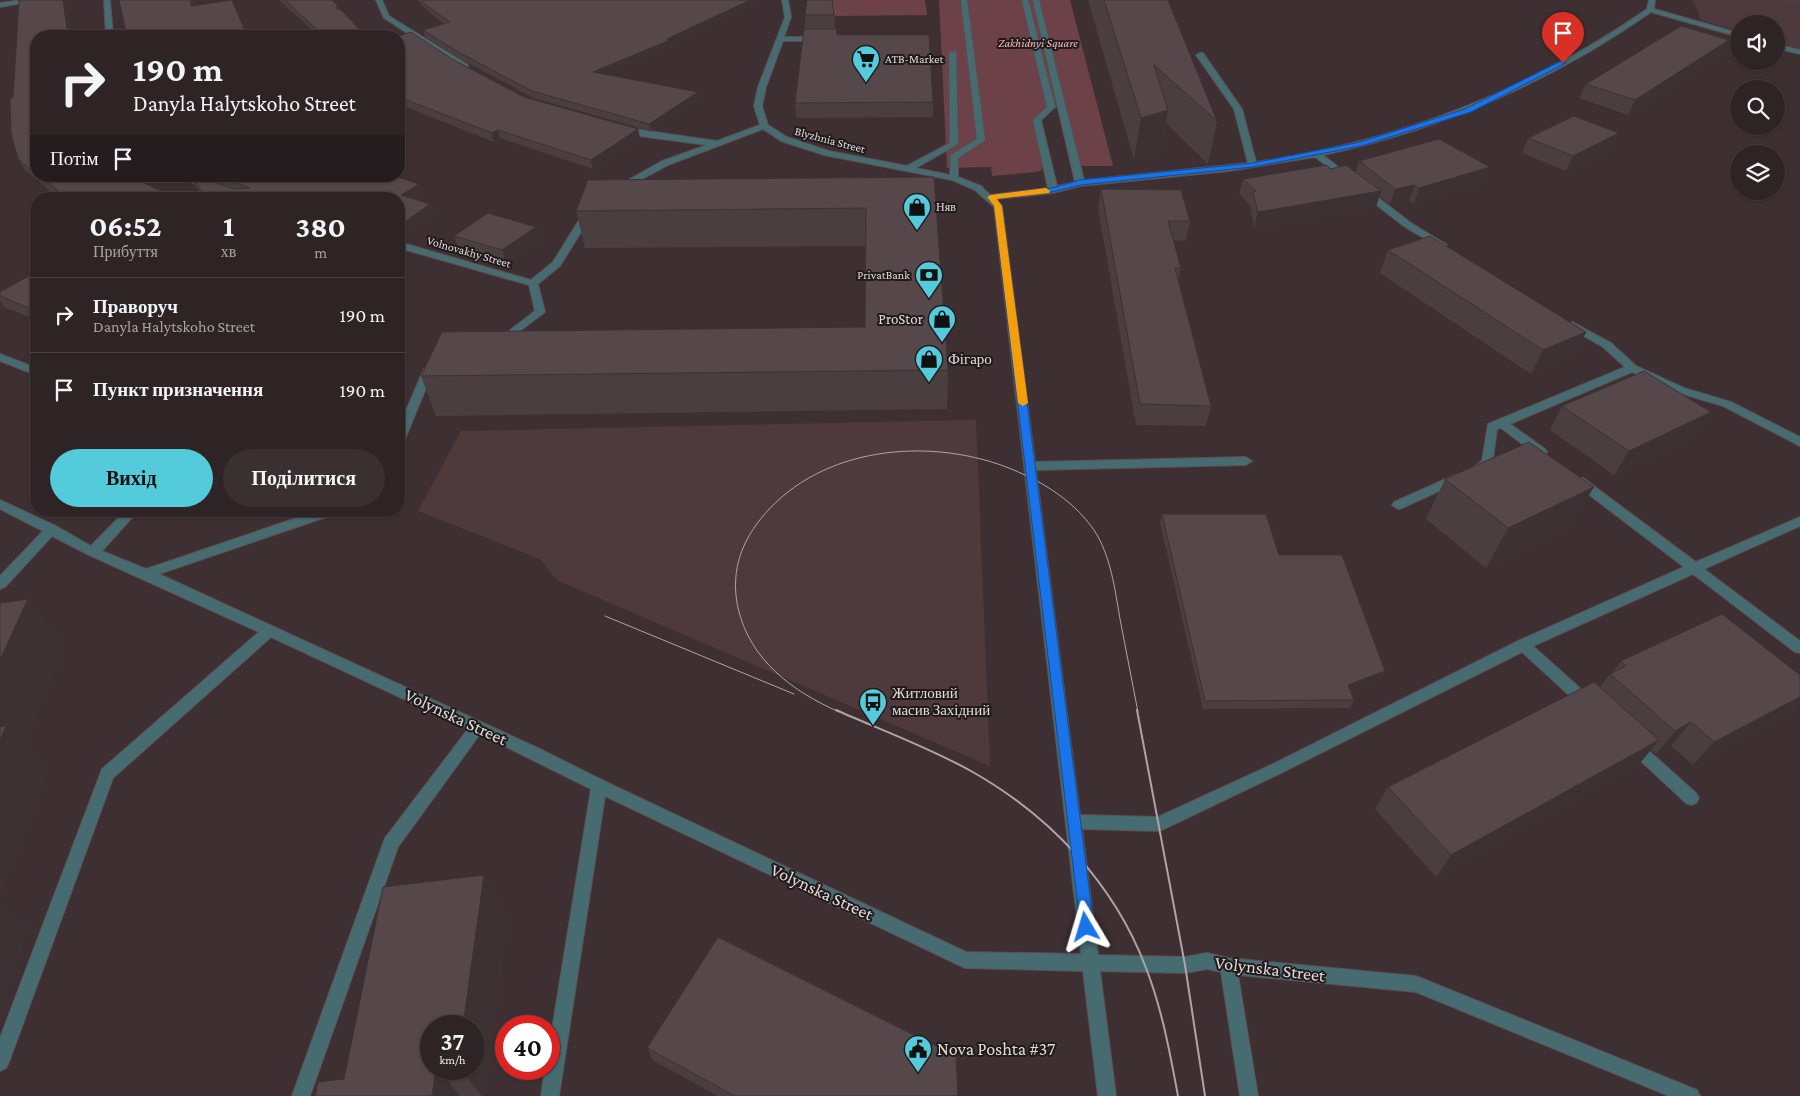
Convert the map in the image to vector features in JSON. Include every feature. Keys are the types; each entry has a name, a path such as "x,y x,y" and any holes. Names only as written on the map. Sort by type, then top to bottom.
{"street":[{"path":"0,5 37,0"},
{"path":"107,0 110,30"},
{"path":"378,0 386,17 474,72"},
{"path":"499,344 540,312 533,283 557,264 584,217 621,185 648,172 764,126 758,106 762,86 788,17 785,0"},
{"path":"954,178 954,157 981,140 964,0"},
{"path":"1024,0 1051,107 1037,120 1052,190"},
{"path":"1036,0 1080,183"},
{"path":"990,197 1052,190 1080,183 1253,165 1316,154 1418,127 1476,106 1595,46 1623,30 1650,10 1652,0"},
{"path":"1650,10 1730,32"},
{"path":"779,39 827,38"},
{"path":"1785,48 1800,52"},
{"path":"906,170 954,144 953,53"},
{"path":"1200,55 1238,109 1253,165"},
{"path":"612,126 639,134 718,144"},
{"name":"Blyzhnia Street","path":"764,126 784,139 819,150 906,170 954,178 978,188 990,197"},
{"path":"1316,154 1408,225 1450,250"},
{"path":"197,182 214,188"},
{"path":"990,197 998,206 1107,1096"},
{"name":"Volnovakhy Street","path":"405,247 533,283"},
{"path":"1560,318 1607,345 1632,368 1680,390 1727,404 1800,442"},
{"path":"0,357 30,370"},
{"path":"405,425 429,370 446,363"},
{"path":"1398,505 1488,463 1492,427 1632,368"},
{"path":"1502,423 1548,458"},
{"path":"1031,466 1246,461"},
{"path":"1571,475 1800,648"},
{"name":"Volynska Street","path":"0,504 52,529 93,552 146,574 535,753 599,786 965,960 1185,965 1207,961 1228,966 1416,984 1691,1096"},
{"path":"93,552 126,517"},
{"path":"146,574 313,517"},
{"path":"1074,822 1159,824 1276,769 1523,645 1800,521"},
{"path":"0,584 52,529"},
{"path":"0,1062 107,774 269,631"},
{"path":"1523,645 1596,712"},
{"path":"301,1096 391,842 476,727"},
{"path":"1626,738 1692,798"},
{"path":"550,1096 599,786"},
{"path":"1228,966 1248,1096"}],"shaded area":[{"path":"1693,0 1800,0 1800,49 1785,45 1785,15 1730,15 1730,28 1701,20"},
{"path":"976,420 990,766 557,580 540,559 418,511 461,431"}],"green space":[{"path":"833,0 925,0 927,15 833,16"},
{"name":"Zakhidnyi Square","path":"939,0 1070,0 1113,166 1075,166 1062,108 1051,107 1037,120 1047,167 1041,167 1042,170 992,176 991,167 947,168"}],"building":[{"path":"19,0 63,0 67,30 30,30 30,169 18,159 11,133 10,98 13,98"},
{"path":"119,0 191,0 191,6 232,0 244,30 126,30"},
{"path":"285,0 332,0 337,5 337,9 340,9 360,30 318,30"},
{"path":"421,0 750,0 667,39 670,40 593,72 698,92 649,124 532,91 460,53 423,30 450,22"},
{"path":"807,0 832,0 834,15 805,15"},
{"path":"1104,0 1168,0 1217,121 1154,65 1168,110 1141,118"},
{"path":"1681,26 1729,40 1635,100 1586,84"},
{"name":"ATB-Market","path":"804,29 836,29 837,35 929,35 933,102 795,103"},
{"path":"411,32 452,59 524,97 638,129 591,160 498,130 492,133 405,99 405,34"},
{"path":"1574,116 1619,133 1573,156 1528,138"},
{"path":"1439,139 1490,167 1419,188 1415,185 1395,189 1359,161"},
{"path":"1326,165 1331,169 1346,165 1381,191 1258,212 1253,192 1256,191 1243,179"},
{"path":"934,177 948,370 421,376 442,332 865,327 866,208 576,211 588,180"},
{"path":"405,180 419,184 405,193 202,192 195,182 214,182 234,189 250,188 234,182 405,182"},
{"path":"47,182 142,182 163,192 59,192"},
{"path":"1101,189 1181,190 1190,221 1168,221 1181,268 1175,268 1211,406 1140,404"},
{"path":"405,196 430,204 405,222"},
{"path":"488,213 536,227 502,250 454,236"},
{"path":"1430,236 1586,332 1543,350 1388,250"},
{"path":"30,275 30,308 0,296 0,292"},
{"path":"1644,371 1711,412 1629,451 1562,406"},
{"path":"1529,442 1594,487 1508,528 1445,479"},
{"path":"1162,514 1266,514 1279,555 1342,555 1385,671 1348,685 1354,700 1205,701"},
{"path":"28,599 0,660 0,603"},
{"path":"1722,614 1800,675 1800,697 1714,742 1691,722 1675,731 1610,674 1626,666 1621,661"},
{"path":"1594,682 1659,740 1451,855 1388,787"},
{"path":"6,726 0,741 0,727"},
{"path":"484,875 465,1015 420,1015 420,1080 434,1080 432,1096 315,1096 318,1082 344,1079 383,887"},
{"path":"718,937 956,1056 958,1096 735,1096 647,1048"}],"tram line":[{"path":"839,712 790,684 775,672 752,643 738,608 736,596 738,562 746,541 759,521 782,497 808,478 837,465 869,456 901,451 967,456 1012,469 1039,482 1063,498 1085,518 1105,551 1114,585 1138,712"},
{"path":"605,616 794,694"},
{"path":"836,710 921,746 971,771 1027,808 1076,854 1116,908 1146,968 1161,1015 1178,1096"},
{"path":"1137,710 1185,965 1205,1096"}],"slow traffic":[{"path":"1023,403 998,206 990,197 1046,191"}],"place":[{"name":"ATB-Market","path":"866,83"},
{"name":"Няв","path":"917,231"},
{"name":"PrivatBank","path":"929,299"},
{"name":"ProStor","path":"942,343"},
{"name":"Фігаро","path":"929,383"},
{"name":"Житловий масив Західний","path":"873,726"},
{"name":"Nova Poshta #37","path":"918,1073"}],"route":[{"path":"1086,927 1030,455 998,206 990,197 1052,190 1080,183 1162,176 1253,165 1361,144 1436,122 1468,110 1504,94 1563,63"}]}
